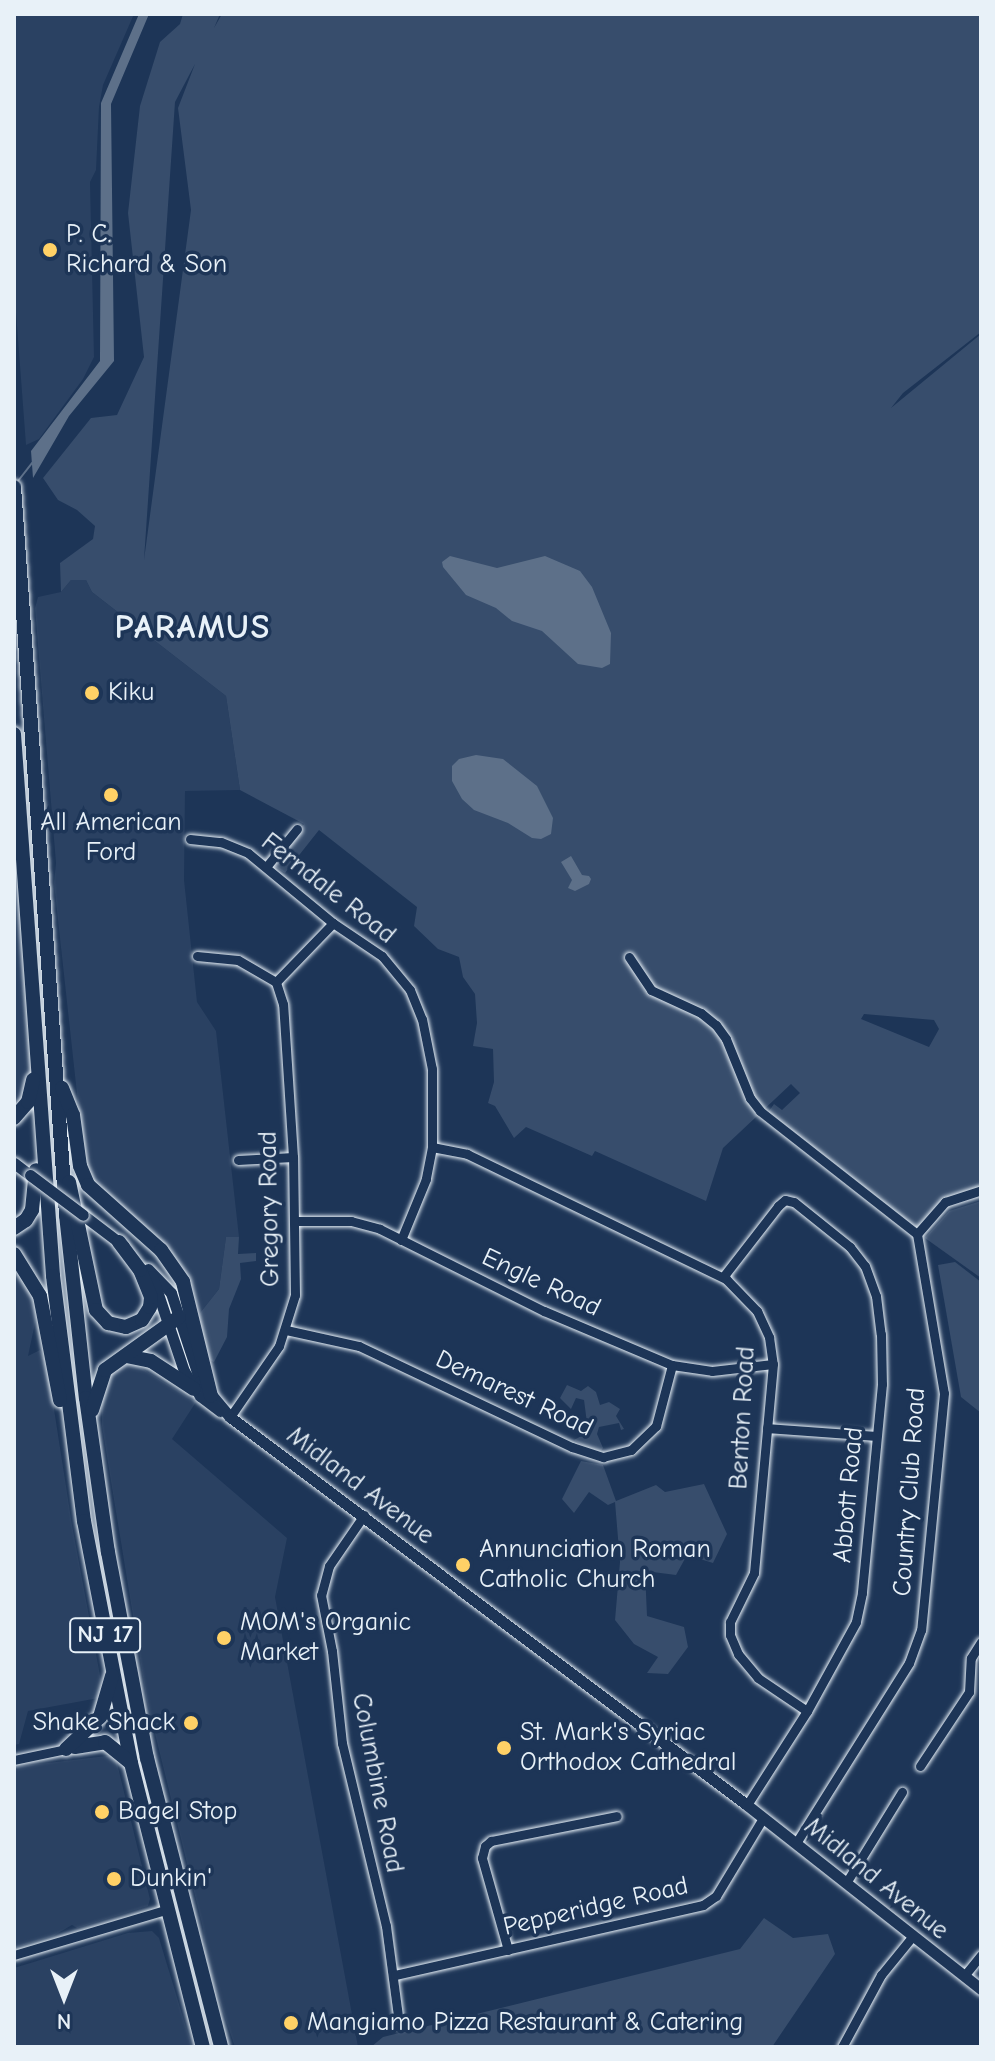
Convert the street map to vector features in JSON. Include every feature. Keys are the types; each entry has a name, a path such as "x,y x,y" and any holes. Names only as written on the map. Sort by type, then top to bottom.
{"highway":[{"name":"NJ 17","path":"14,487 71,1275 90,1423 108,1552 149,1768 221,2047"},
{"name":"NJ 17","path":"14,734 53,1276 75,1458 131,1763 165,1910 203,2047"},
{"path":"14,1118 28,1102 37,1047"},
{"path":"56,1071 73,1115 80,1166 88,1185 161,1250 183,1282 211,1396"},
{"path":"14,1228 26,1220 34,1199 40,1101"},
{"path":"63,1168 75,1197 82,1254 96,1310 108,1323 126,1327 142,1320 150,1307 151,1297 140,1270 119,1242"},
{"path":"14,1254 27,1269 40,1296 57,1390 75,1458"},
{"path":"90,1423 101,1374 174,1321"},
{"path":"126,1356 151,1361 194,1389"},
{"path":"66,1749 100,1717 113,1672"},
{"path":"66,1749 105,1742 131,1763"}],"street":[{"path":"266,867 297,829"},
{"name":"Ferndale Road","path":"190,839 235,847 266,867 333,923 382,956 401,977 417,1004 432,1069 432,1147 426,1179 401,1240"},
{"path":"197,956 238,960 276,982 333,923"},
{"path":"629,957 651,990 701,1013 716,1025 726,1039 750,1098 760,1111 917,1234 945,1202 981,1190"},
{"name":"Gregory Road","path":"230,1417 271,1361 286,1330 296,1287 293,1157 283,1004 276,982"},
{"name":"Benton Road","path":"432,1147 467,1154 723,1277 757,1311 769,1337 773,1364 754,1573 730,1622 730,1635 738,1654 758,1678 807,1711"},
{"path":"238,1160 293,1157"},
{"path":"14,1163 119,1242 148,1269 174,1321 176,1353 194,1389 206,1403 230,1417"},
{"name":"Abbott Road","path":"723,1277 785,1200 794,1202 850,1247 870,1279 881,1334 882,1384 860,1608 850,1636 807,1711 747,1805"},
{"name":"Engle Road","path":"295,1221 351,1221 401,1240 544,1311 672,1365 712,1371 773,1364"},
{"name":"Country Club Road","path":"796,1843 909,1663 921,1630 944,1393 917,1234"},
{"name":"Midland Avenue","path":"174,1321 196,1374 230,1417 747,1805 981,1989"},
{"name":"Demarest Road","path":"286,1330 359,1346 572,1447 603,1457 631,1450 652,1433 659,1420 672,1365"},
{"path":"767,1428 876,1436"},
{"name":"Columbine Road","path":"364,1515 329,1566 321,1595 345,1758 395,1975 399,2024"},
{"path":"920,1766 969,1692 971,1658 981,1642"},
{"path":"14,1760 66,1749"},
{"path":"846,1883 902,1792"},
{"path":"508,1950 482,1858 485,1846 491,1841 617,1816"},
{"name":"Pepperidge Road","path":"395,1975 703,1905 716,1896 763,1818"},
{"path":"14,1955 165,1910"},
{"path":"842,2047 881,1975 912,1937"},
{"path":"964,1976 981,1955"}],"shaded area":[{"path":"14,14 134,14 103,85 96,170 90,182 94,357 83,379 39,439 26,445 14,286"},
{"path":"139,14 149,14 111,104 114,361 69,416 33,478 31,451 100,361 101,103"},
{"path":"183,14 220,14 214,28 222,14 981,14 981,332 903,393 891,408 981,334 981,1190 959,1195 917,1234 767,1114 774,1104 782,1110 800,1093 791,1084 723,1148 706,1201 595,1151 592,1156 526,1127 514,1138 495,1106 488,1103 494,1082 493,1049 473,1046 477,1023 475,994 463,977 459,957 438,949 414,926 417,907 319,830 285,873 273,865 304,824 240,790 226,696 92,592 86,580 71,580 61,592 60,563 93,539 95,526 77,510 58,500 43,478 91,418 117,415 144,357 128,213 140,106 160,42 180,24","holes":["195,64 178,108 191,210 144,560 175,102","864,1014 934,1020 939,1029 929,1047 861,1019"]},
{"path":"450,556 497,568 545,556 580,571 592,587 611,633 610,664 602,668 578,664 542,631 512,621 496,608 466,595 443,567 442,562"},
{"path":"71,580 86,580 92,592 226,696 240,790 185,791 184,880 197,1002 216,1031 239,1237 226,1237 219,1289 196,1318 188,1277 166,1245 86,1176 54,883 56,863 35,608 38,597 61,592"},
{"path":"14,734 37,1047 31,1087 14,1118"},
{"path":"476,755 503,759 537,786 553,818 551,834 541,839 532,838 508,823 474,810 462,799 452,781 452,766 459,759"},
{"path":"571,856 582,875 591,879 589,884 575,891 568,888 572,880 561,862"},
{"path":"981,1201 981,1278 925,1238 949,1211"},
{"path":"226,1237 239,1237 238,1254 256,1253 256,1261 240,1263 241,1279 229,1309 227,1337 214,1362 205,1358 196,1318 219,1289"},
{"path":"955,1262 981,1282 981,1413 961,1397 938,1265"},
{"path":"14,1271 26,1280 38,1309 28,1356 40,1350 47,1364 72,1525 104,1697 28,1711 19,1744 14,1745"},
{"path":"136,1365 196,1402 172,1439 287,1538 275,1597 358,2047 235,2047 206,1961 203,1928 147,1701 102,1426 102,1387 118,1366"},
{"path":"567,1385 581,1391 588,1386 596,1392 600,1405 609,1402 620,1409 616,1416 624,1429 621,1430 619,1423 599,1427 597,1434 603,1448 599,1454 574,1440 585,1434 587,1423 584,1400 576,1398 571,1409 560,1398"},
{"path":"581,1461 603,1465 616,1501 656,1485 665,1492 704,1484 727,1534 713,1563 687,1555 676,1575 645,1571 647,1616 684,1627 688,1647 668,1674 647,1673 658,1657 634,1644 615,1620 620,1562 615,1502 608,1505 589,1492 574,1513 562,1499"},
{"path":"115,1755 150,1899 148,1906 77,1928 72,1925 53,1936 14,1948 14,1767"},
{"path":"764,1918 793,1938 828,1934 835,1954 772,2047 371,2047 383,2037 740,1949"},
{"path":"152,1931 159,1938 192,2047 14,2047 14,1968 128,1933"}],"waterway":[{"path":"18,481 32,463"}],"place":[{"name":"P. C. Richard & Son","path":"50,250"},
{"name":"Kiku","path":"92,693"},
{"name":"All American Ford","path":"111,795"},
{"name":"Annunciation Roman Catholic Church","path":"463,1565"},
{"name":"MOM's Organic Market","path":"224,1638"},
{"name":"Shake Shack","path":"191,1723"},
{"name":"St. Mark's Syriac Orthodox Cathedral","path":"504,1748"},
{"name":"Bagel Stop","path":"102,1812"},
{"name":"Dunkin'","path":"114,1879"},
{"name":"Mangiamo Pizza Restaurant & Catering","path":"291,2023"}],"district":[{"name":"PARAMUS","path":"193,628"}]}
